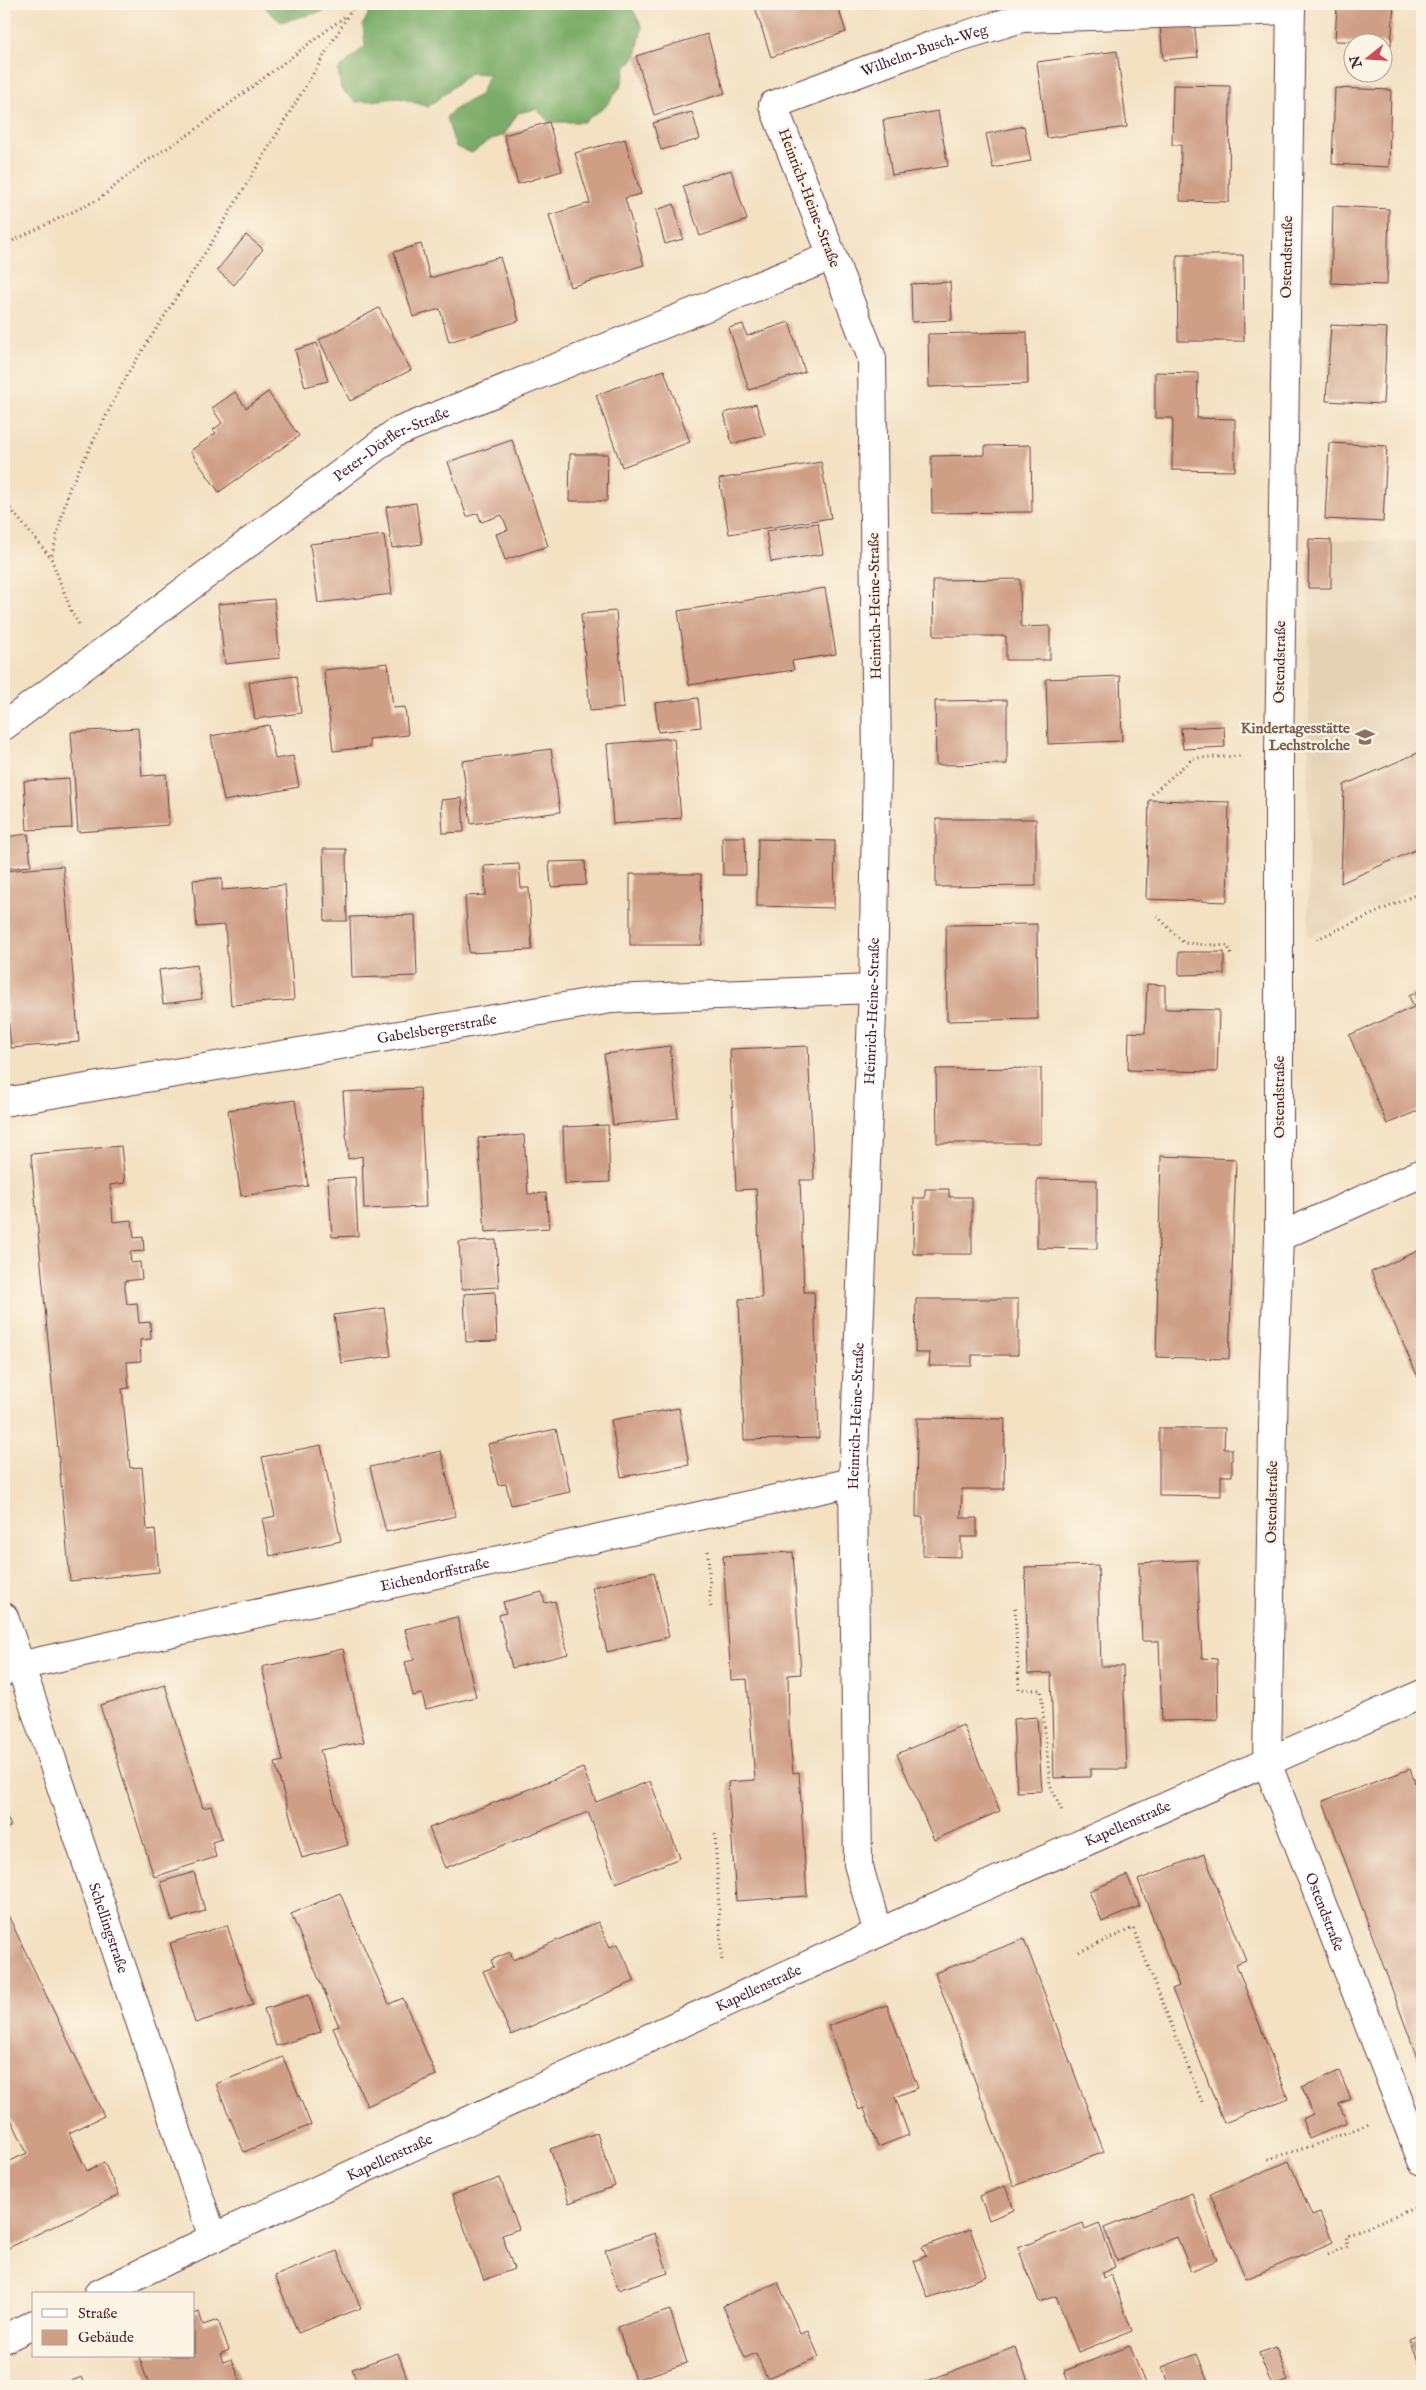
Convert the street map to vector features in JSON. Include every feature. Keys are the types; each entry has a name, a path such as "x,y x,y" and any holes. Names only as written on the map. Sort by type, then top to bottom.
{"street":[{"name":"Wilhelm-Busch-Weg","path":"772,105 933,45 1022,18 1291,7"},
{"name":"Ostendstraße","path":"1291,7 1279,754 1279,1237 1274,1373 1267,1763 1422,2162"},
{"name":"Heinrich-Heine-Straße","path":"772,105 872,358 877,762 873,989 853,1482 858,1864 878,1933"},
{"name":"Peter-Dörfler-Straße","path":"4,726 394,433 832,256"},
{"name":"Gabelsbergerstraße","path":"4,1102 611,999 873,989"},
{"path":"1279,1237 1422,1173"},
{"name":"Eichendorffstraße","path":"11,1669 853,1482"},
{"name":"Schellingstraße","path":"4,1617 11,1669 213,2238"},
{"name":"Kapellenstraße","path":"102,2292 213,2238 878,1933 1422,1694"},
{"path":"4,2338 32,2325"}],"path":[{"path":"50,558 69,489 128,373 210,245 355,4"},
{"path":"4,245 99,199 142,164 198,128 350,13"},
{"path":"4,501 50,558 72,613 101,654"},
{"path":"1152,794 1193,758 1279,754"},
{"path":"1278,956 1422,892"},
{"path":"1157,916 1184,943 1228,946 1232,958"},
{"path":"706,1514 711,1610"},
{"path":"1015,1608 1019,1689 1041,1690 1050,1784 1079,1846"},
{"path":"715,1834 725,2004"},
{"path":"1078,1952 1133,1928 1202,2102"},
{"path":"1268,2159 1312,2146 1403,2111"},
{"path":"1328,2254 1348,2246 1346,2235 1422,2205"}],"shaded area":[{"name":"Kindertagesstätte Lechstrolche","path":"1309,539 1422,542 1422,886 1308,938"}],"green space":[{"path":"264,4 333,4 324,11 281,22 268,11"},
{"path":"374,4 627,4 633,10 642,27 636,56 626,67 621,86 605,107 583,122 549,122 536,109 518,113 504,135 488,141 472,153 456,147 446,117 460,105 480,95 489,74 470,73 428,107 400,98 356,102 341,89 338,70 365,46 363,24"}],"building":[{"path":"754,4 837,4 846,32 771,57"},
{"path":"1337,4 1394,4 1392,32 1344,32 1344,41 1335,41"},
{"path":"1194,22 1198,57 1163,60 1160,24"},
{"path":"707,34 725,93 654,115 636,56"},
{"path":"1117,51 1127,127 1047,138 1037,62"},
{"path":"1173,85 1230,86 1229,202 1180,201 1181,145 1172,145"},
{"path":"1335,88 1391,90 1389,167 1332,164"},
{"path":"938,111 948,166 892,175 883,120"},
{"path":"692,112 700,139 661,150 653,123"},
{"path":"549,122 562,171 518,184 504,135"},
{"path":"1024,126 1031,161 993,168 986,134"},
{"path":"625,139 641,194 625,198 644,265 570,287 549,215 590,203 575,153"},
{"path":"731,170 747,220 700,236 683,186"},
{"path":"674,204 683,239 665,244 656,210"},
{"path":"1333,206 1389,209 1387,285 1331,283"},
{"path":"246,235 263,249 234,285 217,270"},
{"path":"421,244 430,278 500,257 519,321 449,342 440,309 413,317 394,252"},
{"path":"1177,255 1243,255 1244,341 1178,341"},
{"path":"950,282 952,320 912,322 911,284"},
{"path":"379,308 411,370 350,401 319,340"},
{"path":"789,322 805,372 749,390 729,328 743,324 747,336"},
{"path":"1331,325 1387,328 1383,404 1326,401"},
{"path":"1027,332 1028,384 929,387 928,334"},
{"path":"317,343 328,381 305,387 295,350"},
{"path":"664,370 690,442 622,467 596,395"},
{"path":"1155,372 1198,373 1197,418 1235,419 1235,471 1172,470 1173,418 1155,418"},
{"path":"235,392 246,408 268,392 299,436 219,492 190,451 216,433 213,430 222,423 212,408"},
{"path":"756,404 765,435 732,444 724,413"},
{"path":"512,440 548,546 505,560 496,534 508,530 502,515 481,522 478,513 467,517 448,462"},
{"path":"1329,443 1387,446 1383,522 1325,519"},
{"path":"1031,445 1032,512 932,513 931,456 985,455 985,446"},
{"path":"570,454 608,454 607,501 569,501"},
{"path":"821,462 831,518 729,534 719,479"},
{"path":"416,503 422,544 392,548 386,507"},
{"path":"818,523 823,554 771,562 766,531"},
{"path":"384,535 392,594 318,603 310,544"},
{"path":"1309,539 1331,540 1331,588 1308,588"},
{"path":"1020,579 1021,627 1050,626 1050,660 1006,660 1006,636 934,636 933,580"},
{"path":"825,588 836,654 792,661 794,670 689,685 678,611"},
{"path":"274,599 280,658 225,664 218,604"},
{"path":"616,611 624,708 590,711 581,614"},
{"path":"388,663 393,708 405,707 408,735 369,739 370,747 333,751 324,670"},
{"path":"296,676 301,713 255,719 249,682"},
{"path":"1120,676 1122,741 1048,744 1046,679"},
{"path":"698,698 701,727 658,732 655,703"},
{"path":"1007,700 1007,764 936,765 935,701"},
{"path":"269,725 275,759 293,756 299,787 224,801 211,736"},
{"path":"1224,726 1225,747 1183,749 1181,728"},
{"path":"138,728 142,776 166,774 169,825 78,832 71,732"},
{"path":"674,738 681,818 613,824 607,744"},
{"path":"551,749 560,812 471,824 462,761"},
{"path":"1422,751 1422,847 1341,883 1344,785"},
{"path":"69,778 72,828 27,830 24,781"},
{"path":"462,798 464,832 443,833 441,800"},
{"path":"1149,800 1229,802 1227,902 1146,899"},
{"path":"936,819 1036,819 1036,886 936,887"},
{"path":"28,834 31,866 4,869 4,837"},
{"path":"722,837 745,837 746,875 723,875"},
{"path":"758,839 835,841 834,908 757,906"},
{"path":"323,849 346,849 347,921 325,921"},
{"path":"585,861 586,885 551,887 549,862"},
{"path":"519,864 521,888 529,888 532,950 469,953 465,896 486,895 484,866"},
{"path":"63,866 79,1042 11,1048 4,975 4,871"},
{"path":"630,874 701,874 702,945 630,945"},
{"path":"222,878 222,890 285,885 294,1000 231,1005 225,925 197,927 193,880"},
{"path":"415,915 417,976 352,978 350,917"},
{"path":"1037,924 1038,1019 947,1021 946,925"},
{"path":"1179,952 1224,952 1224,974 1179,975"},
{"path":"197,965 202,999 163,1004 159,970"},
{"path":"1147,984 1165,985 1165,1009 1219,1010 1217,1072 1128,1070 1129,1032 1145,1033"},
{"path":"1422,990 1422,1109 1387,1124 1349,1035 1414,1007 1409,996"},
{"path":"670,1046 678,1118 613,1125 604,1054"},
{"path":"808,1046 814,1180 800,1180 804,1292 814,1292 819,1438 744,1440 739,1299 762,1298 756,1189 736,1190 730,1049"},
{"path":"1041,1068 1041,1143 937,1143 936,1069"},
{"path":"420,1088 426,1207 364,1209 362,1156 348,1159 343,1092"},
{"path":"295,1100 308,1186 241,1196 228,1110"},
{"path":"608,1125 610,1182 565,1184 563,1127"},
{"path":"524,1135 528,1194 546,1193 549,1228 485,1232 478,1138"},
{"path":"121,1146 125,1183 110,1185 113,1222 132,1220 134,1238 143,1237 144,1251 130,1252 131,1263 140,1262 142,1279 125,1281 125,1288 127,1304 137,1303 139,1323 150,1322 151,1339 140,1340 141,1361 127,1362 129,1388 122,1389 130,1468 142,1467 147,1530 155,1529 159,1572 70,1581 31,1154"},
{"path":"1161,1156 1236,1159 1229,1359 1156,1357"},
{"path":"355,1177 358,1236 332,1237 328,1179"},
{"path":"1037,1179 1097,1180 1097,1249 1037,1248"},
{"path":"925,1189 949,1189 949,1197 972,1197 972,1254 913,1254 914,1198 925,1198"},
{"path":"496,1240 499,1287 462,1289 459,1242"},
{"path":"1422,1249 1422,1386 1371,1272"},
{"path":"495,1292 497,1341 466,1342 464,1294"},
{"path":"916,1299 1018,1299 1018,1355 972,1355 972,1366 929,1366 930,1353 915,1353"},
{"path":"384,1308 391,1356 341,1363 334,1315"},
{"path":"679,1408 689,1465 621,1477 611,1420"},
{"path":"917,1418 1005,1419 1004,1489 962,1489 961,1518 977,1518 977,1537 961,1537 961,1557 923,1556 923,1517 916,1517"},
{"path":"1159,1428 1225,1428 1224,1449 1232,1449 1232,1476 1221,1476 1221,1496 1159,1495"},
{"path":"556,1429 570,1492 511,1505 506,1484 498,1485 488,1444"},
{"path":"321,1445 341,1541 270,1556 262,1519 275,1516 262,1457"},
{"path":"441,1451 456,1516 386,1532 370,1467"},
{"path":"793,1552 801,1674 788,1675 789,1727 793,1773 799,1772 807,1896 736,1901 728,1782 755,1780 747,1679 731,1680 723,1556"},
{"path":"1197,1560 1202,1658 1217,1659 1218,1720 1162,1721 1159,1641 1142,1641 1139,1563"},
{"path":"1098,1565 1101,1666 1123,1666 1127,1769 1090,1769 1090,1777 1054,1778 1051,1673 1028,1674 1025,1567"},
{"path":"654,1572 669,1637 607,1652 592,1587"},
{"path":"542,1592 545,1603 555,1601 568,1654 512,1668 499,1615 506,1613 503,1602"},
{"path":"457,1617 476,1697 426,1709 422,1694 413,1696 405,1662 414,1660 405,1629"},
{"path":"343,1649 364,1742 320,1750 348,1845 302,1858 275,1763 283,1761 262,1667"},
{"path":"165,1685 203,1808 211,1806 222,1839 212,1842 216,1857 154,1877 100,1705"},
{"path":"1037,1717 1042,1791 1017,1792 1013,1719"},
{"path":"963,1725 1000,1811 934,1840 897,1754"},
{"path":"583,1768 596,1802 650,1781 680,1858 616,1883 588,1812 445,1868 429,1828"},
{"path":"1410,1769 1415,1783 1422,1781 1422,2071 1323,1801"},
{"path":"4,1811 11,1826 4,1830"},
{"path":"1204,1854 1246,1960 1236,1964 1288,2098 1224,2123 1172,1989 1179,1986 1138,1880"},
{"path":"194,1872 205,1911 172,1921 161,1882"},
{"path":"1127,1875 1140,1906 1102,1922 1089,1891"},
{"path":"340,1893 389,2004 403,1998 436,2075 367,2106 333,2028 339,2026 291,1914"},
{"path":"4,1907 104,2116 69,2133 87,2171 104,2162 119,2195 4,2250 4,2164 27,2153 4,2104"},
{"path":"598,1922 610,1947 618,1944 635,1981 511,2035 483,1971 494,1967 491,1960 510,1952 513,1960"},
{"path":"227,1925 253,2005 195,2023 170,1943"},
{"path":"1024,1939 1104,2152 1014,2186 935,1973"},
{"path":"309,1995 321,2032 276,2046 264,2009"},
{"path":"887,2005 918,2088 895,2097 909,2135 878,2147 864,2108 859,2110 828,2026"},
{"path":"283,2057 311,2125 244,2152 216,2084"},
{"path":"1339,2071 1351,2099 1339,2104 1347,2123 1309,2139 1302,2119 1313,2114 1302,2087"},
{"path":"597,2133 615,2186 569,2203 550,2149"},
{"path":"1289,2161 1312,2216 1320,2213 1333,2242 1246,2279 1210,2194"},
{"path":"500,2178 519,2229 502,2235 514,2269 484,2280 452,2195"},
{"path":"1005,2186 1014,2210 989,2220 980,2196"},
{"path":"1192,2193 1217,2260 1191,2271 1177,2237 1117,2261 1104,2228"},
{"path":"1083,2223 1085,2229 1099,2223 1115,2267 1102,2273 1103,2278 1111,2275 1132,2331 1078,2352 1056,2296 1039,2302 1018,2248"},
{"path":"970,2229 987,2276 928,2298 914,2261 926,2256 922,2247"},
{"path":"655,2233 668,2273 618,2290 605,2250"},
{"path":"337,2251 361,2308 298,2333 275,2276"},
{"path":"778,2282 800,2334 808,2331 819,2357 767,2378 756,2353 745,2358 723,2306"},
{"path":"670,2310 687,2363 635,2380 618,2327"},
{"path":"199,2312 203,2325 218,2320 229,2350 220,2354 223,2362 232,2359 242,2386 149,2386 140,2358 195,2358 195,2314"},
{"path":"1422,2335 1422,2370 1410,2340"},
{"path":"1130,2346 1146,2386 1070,2386 1064,2371"},
{"path":"1015,2347 1030,2386 914,2386"},
{"path":"1276,2347 1288,2381 1272,2386 1259,2353"},
{"path":"398,2353 410,2386 358,2386 352,2369"},
{"path":"1197,2354 1210,2386 1169,2386 1162,2367"},
{"path":"82,2377 86,2386 57,2386"}],"place":[{"name":"Kindertagesstätte Lechstrolche","path":"1365,737"}]}
